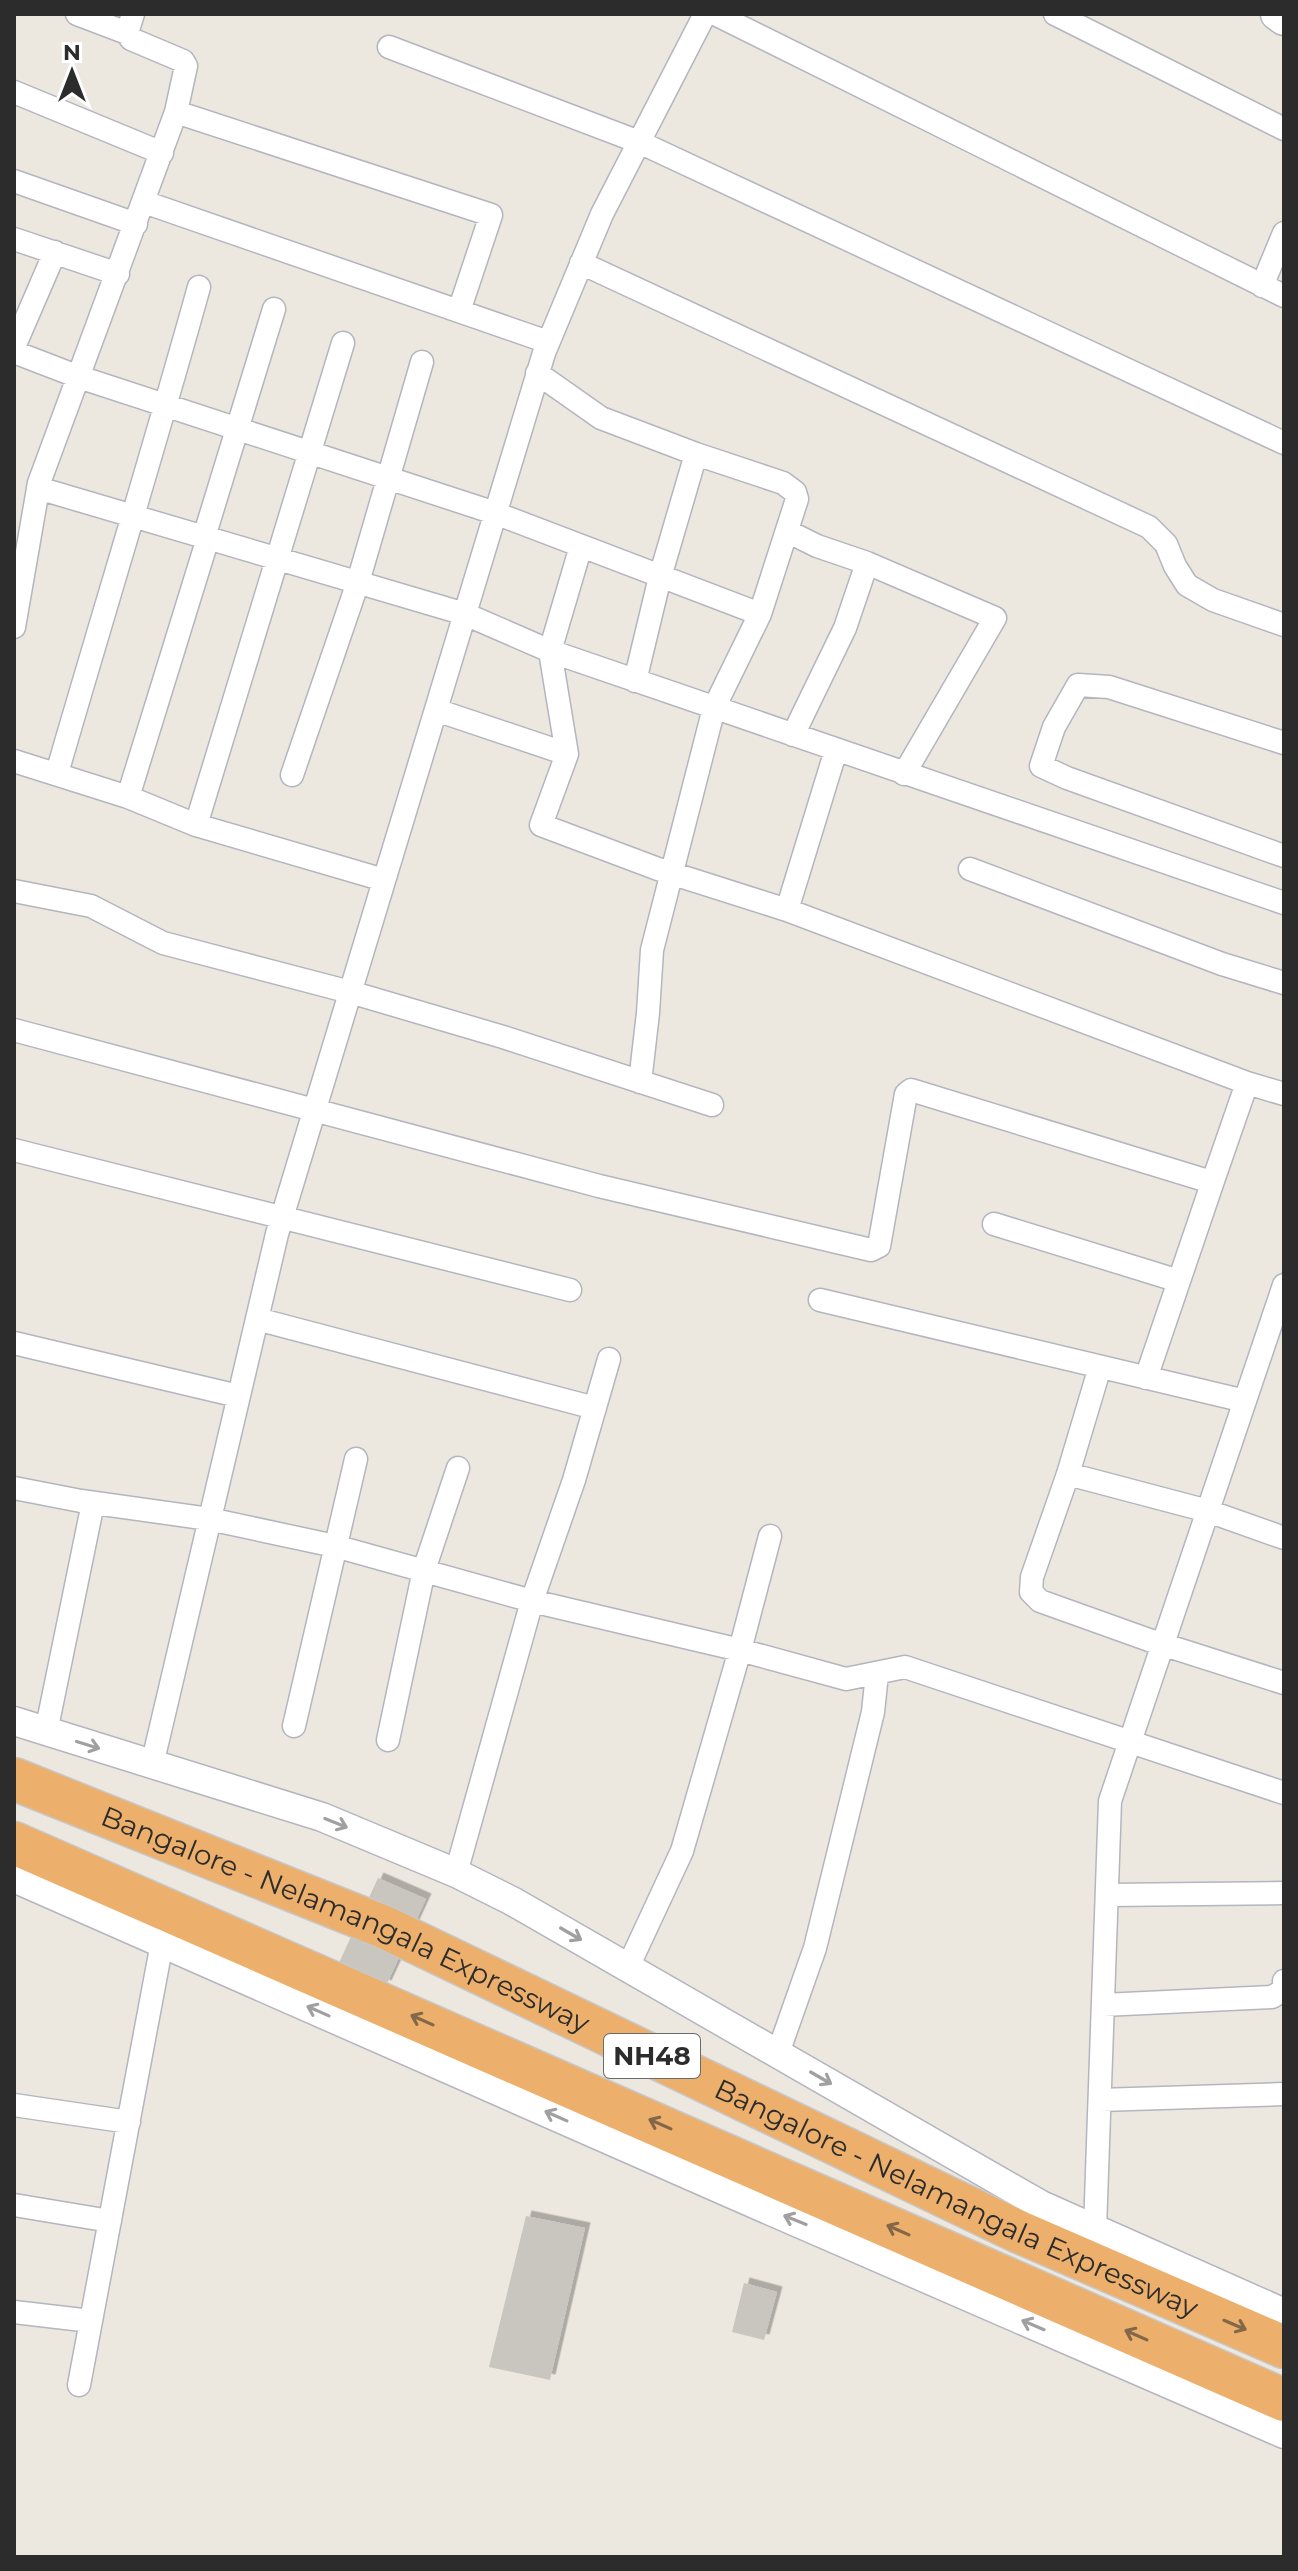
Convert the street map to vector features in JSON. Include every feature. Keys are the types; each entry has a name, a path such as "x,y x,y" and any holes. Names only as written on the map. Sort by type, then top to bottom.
{"highway":[{"name":"Bangalore - Nelamangala Expressway","path":"14,1779 384,1927 1017,2231 1284,2347"},
{"name":"Bangalore - Nelamangala Expressway","path":"14,1843 1284,2400"}],"main road":[{"path":"1277,14 1284,19"}],"street":[{"path":"14,627 38,488 162,153 176,112 186,66 183,61 131,39 130,23 77,14"},
{"path":"152,1765 282,1216 537,373 602,214 705,14"},
{"path":"715,14 1284,296"},
{"path":"1055,14 1284,129"},
{"path":"389,47 639,142 1284,443"},
{"path":"14,92 162,153"},
{"path":"176,112 491,215 459,311"},
{"path":"14,181 136,224"},
{"path":"144,202 548,342"},
{"path":"1262,286 1284,233"},
{"path":"14,239 118,274"},
{"path":"55,252 14,350 79,377 495,513 760,614"},
{"path":"581,263 1149,527 1166,544 1187,585 1213,600 1284,625"},
{"path":"57,773 199,287"},
{"path":"128,797 274,309"},
{"path":"196,825 343,343"},
{"path":"292,775 358,582 422,362"},
{"path":"537,373 601,418 783,483 795,492 797,499 760,614 714,708 652,950 640,1082"},
{"path":"635,681 660,577 696,454"},
{"path":"38,488 465,614 550,651 635,681 1284,903"},
{"path":"787,531 995,618 904,774"},
{"path":"581,546 550,651 567,754 541,825 787,910 1247,1083 1284,1094"},
{"path":"793,735 845,628 867,563"},
{"path":"1284,743 1109,687 1078,685 1054,727 1041,766 1284,856"},
{"path":"436,710 567,754"},
{"path":"787,910 836,750"},
{"path":"14,761 128,797 196,825 384,880"},
{"path":"970,869 1222,964 1284,983"},
{"path":"14,891 91,906 163,943 350,992 503,1037 712,1105"},
{"path":"14,1030 599,1186 871,1250 879,1246 906,1094 911,1090 1208,1181 1214,1178"},
{"path":"1146,1378 1247,1083"},
{"path":"14,1150 570,1290"},
{"path":"994,1224 1179,1281"},
{"path":"1095,2229 1110,1801 1284,1285"},
{"path":"820,1300 1245,1401"},
{"path":"257,1319 595,1408"},
{"path":"14,1343 238,1396"},
{"path":"456,1873 532,1601 574,1480 609,1359"},
{"path":"1100,1367 1068,1474 1032,1577 1031,1592 1040,1601 1284,1683"},
{"path":"294,1726 356,1459"},
{"path":"388,1740 424,1570 458,1468"},
{"path":"1068,1474 1208,1511 1284,1538"},
{"path":"14,1488 93,1503 209,1519 335,1546 532,1601 740,1650 846,1679 905,1667 1284,1793"},
{"path":"46,1732 93,1503"},
{"path":"628,1967 682,1851 770,1536"},
{"path":"778,2053 815,1948 873,1712 877,1674"},
{"path":"14,1721 322,1817 456,1873 512,1901 1041,2205 1284,2313"},
{"path":"14,1878 1284,2434"},
{"path":"1107,1895 1284,1893"},
{"path":"79,2385 162,1943"},
{"path":"1103,2005 1272,1997 1284,1990 1284,1981"},
{"path":"1100,2100 1284,2094"},
{"path":"14,2105 129,2122"},
{"path":"14,2205 110,2221"},
{"path":"14,2312 91,2321"}],"building":[{"path":"378,1878 426,1899 386,1986 338,1965"},
{"path":"526,2216 585,2228 550,2380 489,2367"},
{"path":"744,2283 777,2292 764,2340 732,2332"}]}
